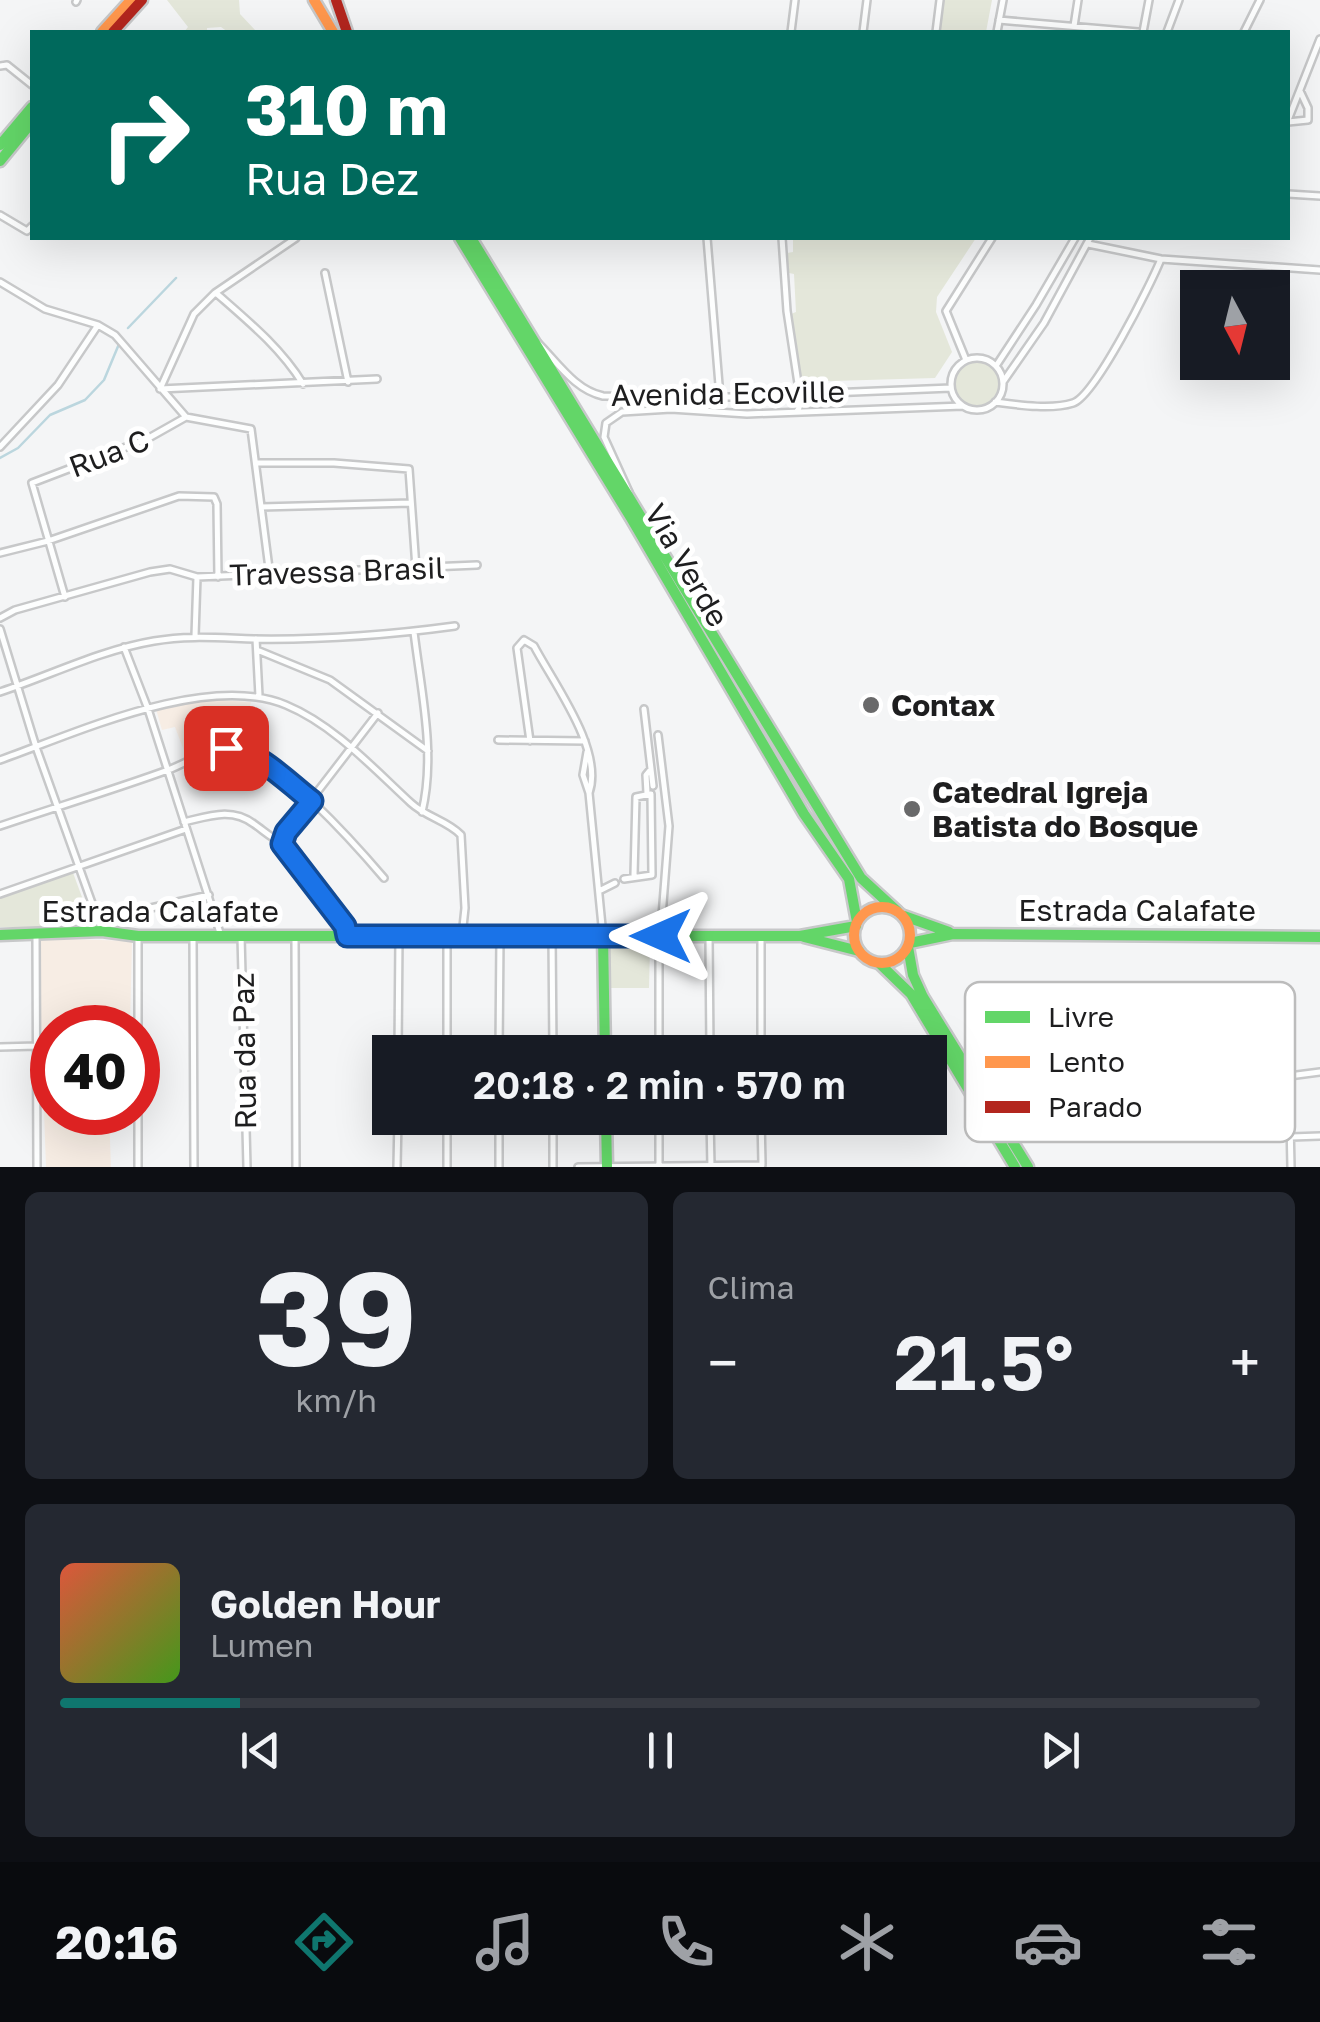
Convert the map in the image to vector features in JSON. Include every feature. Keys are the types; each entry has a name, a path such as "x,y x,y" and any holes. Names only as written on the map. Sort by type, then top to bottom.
{"main road":[{"path":"104,30 131,0"},
{"path":"114,30 142,0"},
{"path":"314,0 332,30"},
{"path":"336,0 346,30"},
{"path":"0,145 30,109"},
{"path":"0,161 30,124"},
{"name":"Via Verde","path":"461,240 631,518 804,814 849,879 856,924"},
{"name":"Via Verde","path":"472,240 861,878 900,914"},
{"path":"965,1070 920,1000 880,964 858,951 856,924 870,910 889,908 900,914 910,929 913,975 920,1000 965,1079"},
{"name":"Estrada Calafate","path":"900,914 953,934"},
{"name":"Estrada Calafate","path":"0,936 36,936 100,926 138,936 800,936 856,924"},
{"name":"Estrada Calafate","path":"909,945 953,934 1320,937"},
{"path":"603,936 605,1035"},
{"name":"Estrada Calafate","path":"800,936 858,951"},
{"path":"880,964 897,960 909,945"},
{"path":"607,1135 608,1167"},
{"path":"1001,1142 1015,1167"},
{"path":"1012,1142 1028,1167"}],"street":[{"path":"790,30 795,0"},
{"path":"863,30 867,0"},
{"path":"936,30 940,0"},
{"path":"997,30 1003,0"},
{"path":"1074,26 1078,0"},
{"path":"1142,30 1149,0"},
{"path":"1168,30 1179,0"},
{"path":"1245,30 1260,0"},
{"path":"999,20 1119,30"},
{"path":"1290,115 1320,38"},
{"path":"0,66 7,65 30,83"},
{"path":"1290,121 1308,120 1308,108 1299,89"},
{"path":"1290,194 1320,196"},
{"path":"0,215 27,230 30,228"},
{"path":"160,389 194,314 215,293 293,240"},
{"path":"708,240 720,397"},
{"path":"782,240 801,403 796,413"},
{"path":"966,360 946,310 991,240"},
{"path":"996,366 1073,240"},
{"path":"996,402 1003,382 1044,324 1089,241 1162,259 1320,270"},
{"path":"652,396 653,410 726,413 963,406 980,410 996,402 1068,404 1080,399 1122,336 1162,259"},
{"path":"326,272 348,382"},
{"path":"0,282 46,309 98,325 115,335 186,417 251,429 270,576"},
{"path":"215,293 277,349 303,384"},
{"path":"0,447 58,386 98,325"},
{"name":"Avenida Ecoville","path":"529,334 588,393 613,397 732,397 951,388"},
{"path":"963,406 951,388 953,372 966,360 983,358 996,366 1003,382"},
{"path":"160,389 377,380"},
{"path":"726,413 724,404 732,397"},
{"name":"Via Verde","path":"636,514 619,464 604,436 606,423 615,414 653,410"},
{"name":"Rua C","path":"48,541 31,487 35,482 147,439 186,417"},
{"path":"256,463 334,463 410,469 416,569"},
{"path":"0,553 48,541 179,496 214,498 219,512 218,576"},
{"path":"261,507 412,504"},
{"path":"48,541 66,598"},
{"name":"Travessa Brasil","path":"0,618 15,610 170,569 197,577 477,565"},
{"name":"Travessa Brasil","path":"195,636 197,577"},
{"path":"0,692 124,648 195,636 256,639 414,632 455,626"},
{"path":"0,629 36,747 100,926 209,894"},
{"path":"414,632 428,750 428,789 422,814"},
{"path":"256,639 260,696"},
{"path":"530,741 518,648 524,640 534,646 585,742 594,775 589,794 603,936"},
{"path":"124,648 148,709 221,936"},
{"path":"257,650 330,680 428,750"},
{"path":"0,760 148,709 198,697 260,696 286,705 350,747 422,814 455,828 461,835 465,908 462,936"},
{"path":"644,708 653,786"},
{"path":"281,842 378,712"},
{"path":"658,735 669,826 659,1035"},
{"path":"498,740 585,742"},
{"path":"0,826 217,750 237,749 268,766 312,801 384,878"},
{"path":"647,793 646,775 650,769"},
{"path":"624,879 634,875 649,877 652,871 652,799 647,793"},
{"path":"634,875 636,797 647,793"},
{"path":"0,894 217,814 235,814 281,842 345,926 347,936"},
{"path":"599,891 615,883"},
{"path":"36,936 37,1005"},
{"path":"138,936 138,1167"},
{"path":"194,936 194,1167"},
{"name":"Rua da Paz","path":"241,936 247,1167"},
{"path":"294,936 296,1167"},
{"path":"398,1035 399,936"},
{"path":"447,936 447,1035"},
{"path":"499,1035 500,936"},
{"path":"552,936 553,1035"},
{"path":"708,936 710,1035"},
{"path":"761,936 761,1035"},
{"path":"0,1047 30,1046"},
{"path":"1295,1075 1320,1072"},
{"path":"37,1135 37,1167"},
{"path":"398,1135 398,1167"},
{"path":"447,1135 448,1167"},
{"path":"498,1167 499,1135"},
{"path":"553,1135 553,1167"},
{"path":"659,1135 659,1167"},
{"path":"710,1135 711,1166"},
{"path":"578,1167 762,1166 762,1135"},
{"path":"1295,1137 1320,1136"}],"shaded area":[{"path":"167,0 239,0 240,14 255,30 221,27 186,30 188,27"},
{"path":"942,0 992,0 986,30 938,30"},
{"path":"793,240 975,240 937,297 936,312 952,352 935,378 798,382 791,314 796,312 794,274 789,273 787,253 793,252"},
{"path":"977,362 993,368 999,384 993,400 977,406 961,400 955,384 961,368"},
{"path":"202,699 251,702 242,740 186,756 175,727 162,730 156,709"},
{"path":"72,870 93,927 0,927 0,895"},
{"path":"38,938 132,941 131,1005 40,1005"},
{"path":"650,946 649,988 609,988 608,947"},
{"path":"45,1135 110,1135 111,1167 46,1167"}],"waterway":[{"path":"128,328 176,278"},
{"path":"0,458 18,448 50,415 85,400 104,380 119,344"}],"traffic: fast":[{"path":"0,145 30,109"},
{"path":"0,161 30,124"},
{"path":"461,240 631,518 804,814 849,879 857,922"},
{"path":"472,240 861,878 897,911"},
{"path":"904,916 949,932"},
{"path":"0,935 102,931 138,936 800,936 856,926"},
{"path":"910,943 953,934 1320,937"},
{"path":"603,936 605,1035"},
{"path":"804,937 859,951"},
{"path":"908,947 913,975 923,997 965,1065"},
{"path":"880,964 911,994 965,1084"},
{"path":"606,1135 607,1167"},
{"path":"1000,1142 1015,1167"},
{"path":"1013,1142 1028,1167"}],"traffic: slow":[{"path":"104,30 131,0"},
{"path":"314,0 332,30"},
{"path":"882,907 902,915 910,935 902,955 882,963 862,955 854,935 862,915 882,907"}],"traffic: jam":[{"path":"115,30 142,0"},
{"path":"336,0 346,30"}],"place":[{"name":"Contax","path":"871,705"},
{"name":"Catedral Igreja Batista do Bosque","path":"912,809"}],"route":[{"path":"226,748 237,749 268,766 312,801 281,839 282,844 345,926 347,936 661,936"}]}
